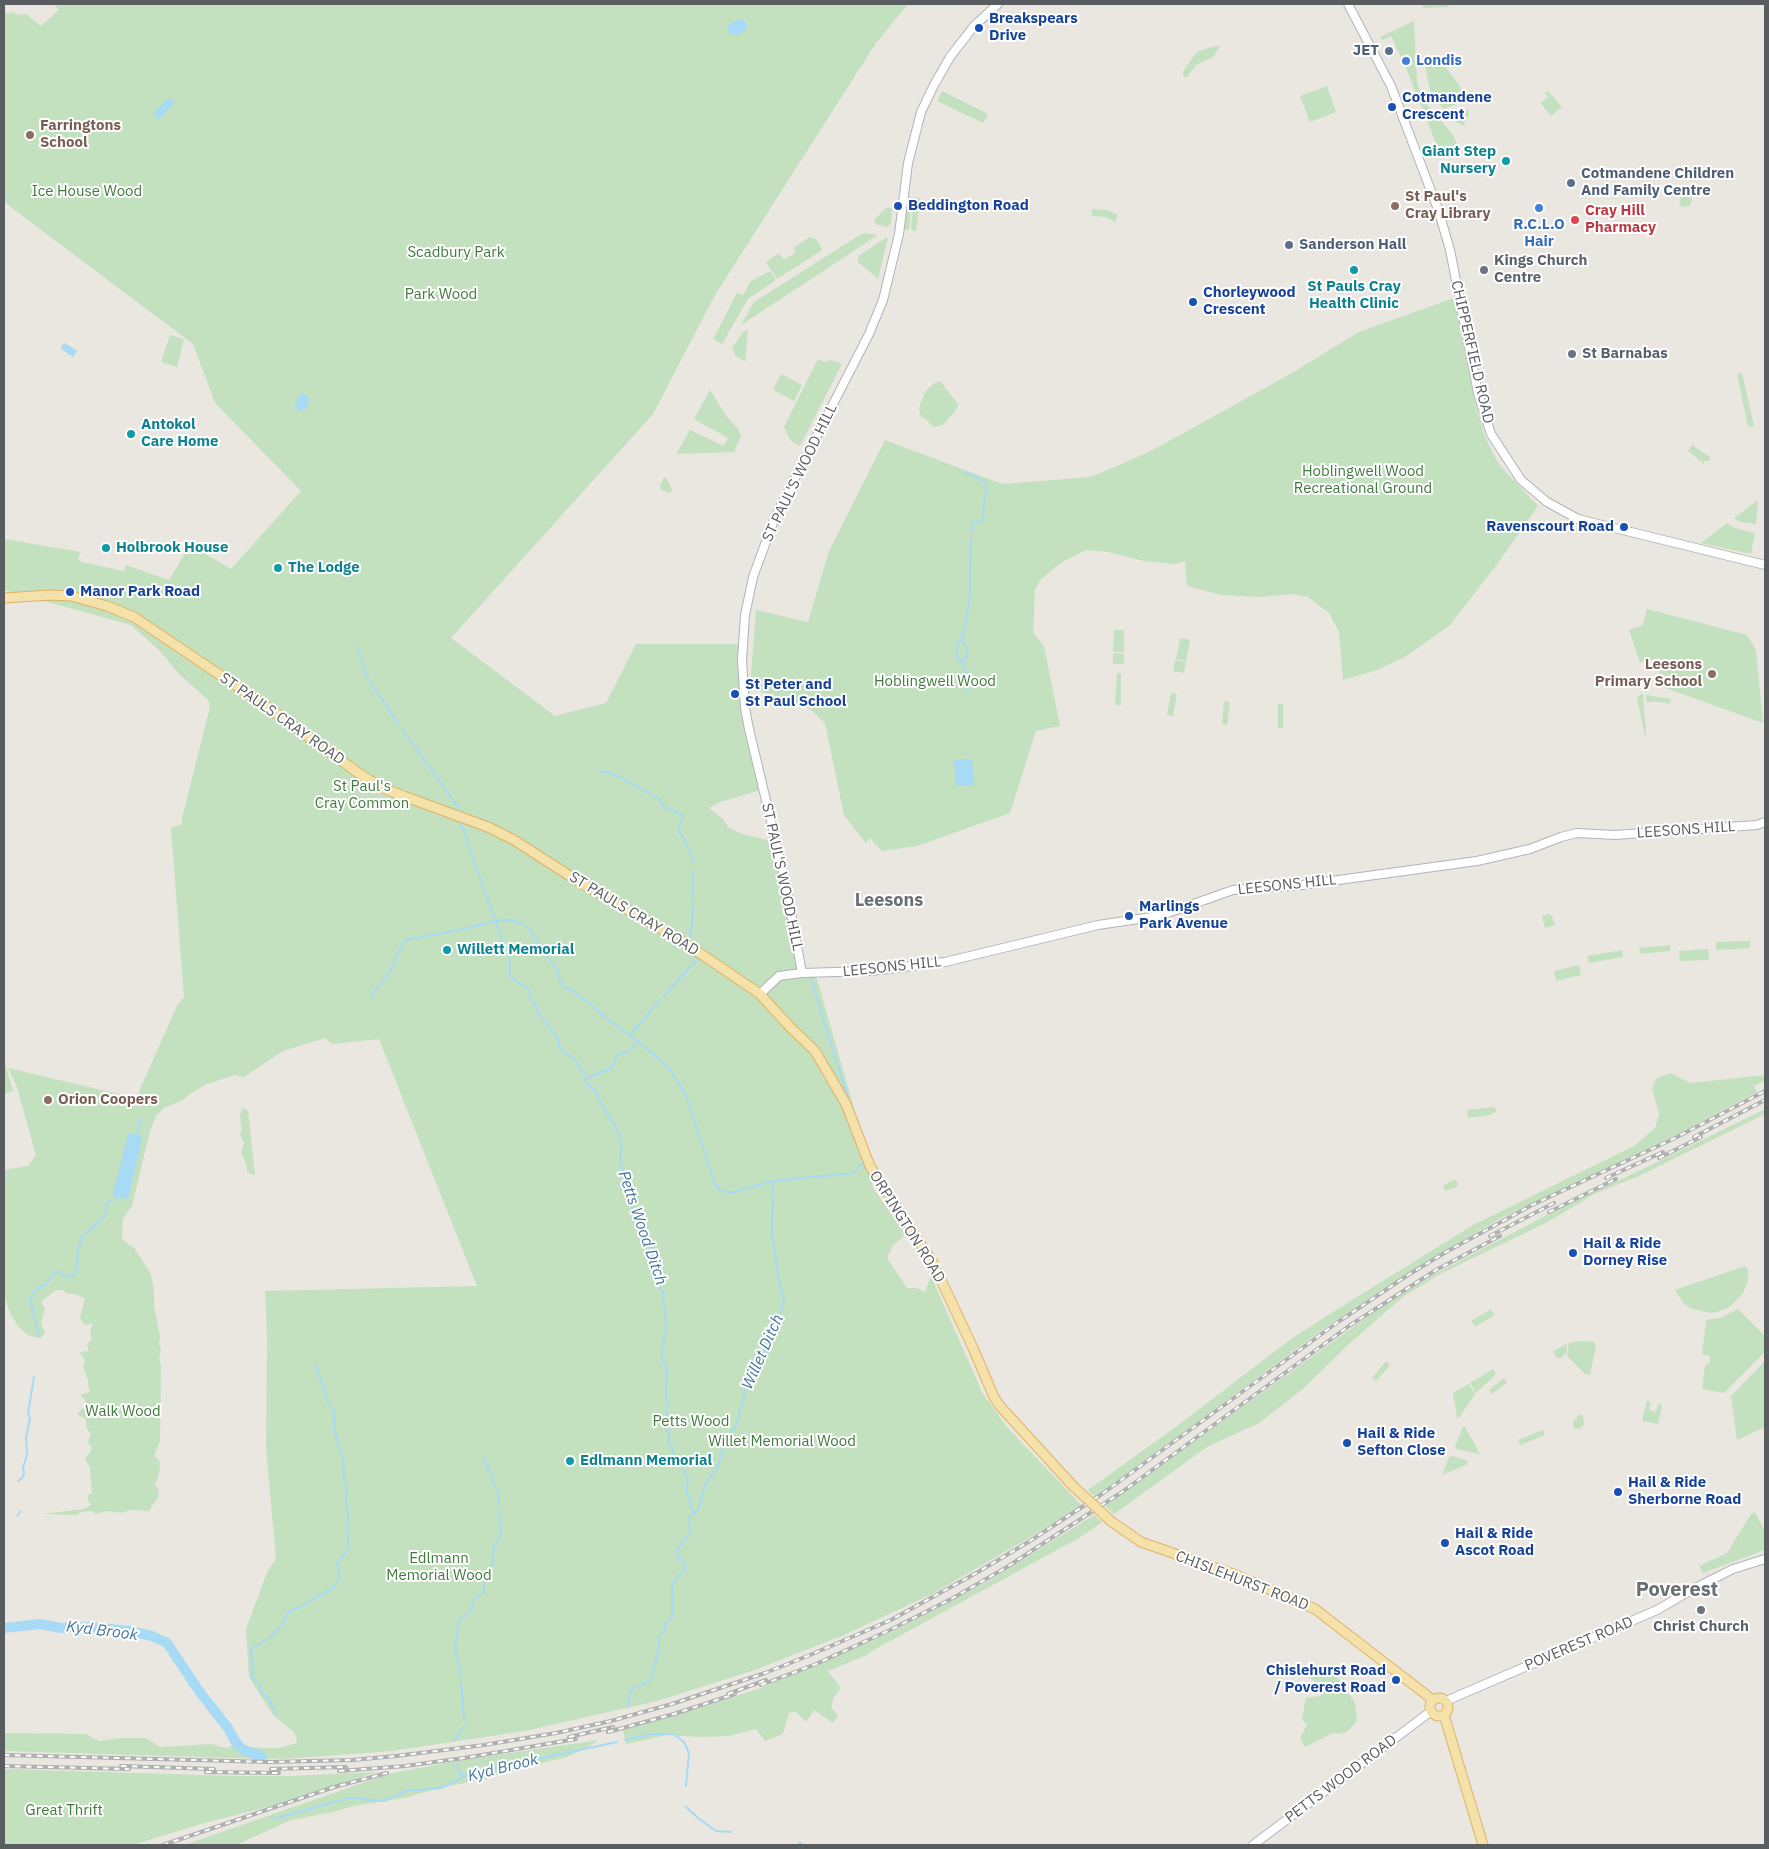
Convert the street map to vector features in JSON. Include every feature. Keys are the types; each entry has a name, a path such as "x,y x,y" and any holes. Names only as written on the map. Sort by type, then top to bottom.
{"main road":[{"name":"ST PAULS CRAY ROAD","path":"4,598 50,595 71,596 107,606 134,617 383,788 488,827 514,840 581,884 678,939 760,994"},
{"name":"ORPINGTON ROAD","path":"760,994 815,1051 846,1104 870,1166 933,1263 974,1350 992,1395 999,1406 1073,1486"},
{"name":"CHISLEHURST ROAD","path":"1073,1486 1112,1522 1141,1542 1236,1575 1315,1609 1433,1700"},
{"path":"1444,1715 1438,1717 1430,1712 1430,1705 1433,1700 1439,1698 1446,1701 1448,1707 1444,1715 1483,1845"}],"street":[{"name":"ST PAUL'S WOOD HILL","path":"802,973 785,880 745,708 742,660 745,615 753,577 776,518 868,334 883,300 899,234 908,163 921,112 950,57 974,26 998,4"},
{"name":"CHIPPERFIELD ROAD","path":"1348,4 1391,86 1439,212 1450,250 1478,393 1491,434 1521,480 1547,502 1578,518 1765,565"},
{"name":"LEESONS HILL","path":"760,994 779,976 802,973 871,972 945,962 1098,925 1159,916 1233,890 1302,885 1477,861 1530,849 1577,833 1615,835 1757,825 1765,822"},
{"name":"POVEREST ROAD","path":"1446,1701 1656,1610 1733,1569 1765,1559"},
{"name":"PETTS WOOD ROAD","path":"1253,1845 1430,1712"}],"green space":[{"name":"Petts Wood","path":"53,4 908,4 876,43 715,295 653,414 451,638 555,716 606,703 636,644 739,644 739,678 742,710 761,790 720,802 709,808 722,818 729,828 743,834 771,841 795,953 803,976 816,976 860,1129 853,1133 873,1188 906,1235 893,1245 887,1258 907,1288 917,1288 925,1292 931,1276 982,1392 1006,1426 1082,1506 932,1594 844,1635 755,1670 657,1701 525,1731 392,1751 299,1758 267,1759 4,1751 4,1733 86,1734 99,1741 119,1738 146,1738 160,1747 211,1744 227,1748 232,1745 278,1748 297,1743 295,1733 273,1715 249,1677 246,1629 268,1570 276,1559 266,1448 267,1337 265,1291 477,1286 379,1039 332,1044 325,1038 283,1051 244,1077 235,1075 207,1084 183,1100 164,1108 156,1116 150,1131 132,1206 123,1219 122,1239 135,1249 151,1274 160,1336 160,1441 154,1456 159,1460 160,1466 158,1479 154,1484 158,1488 159,1496 149,1511 130,1510 121,1513 107,1511 96,1514 91,1511 81,1512 77,1515 42,1514 84,1509 91,1505 87,1498 92,1493 90,1467 85,1459 92,1449 88,1442 91,1434 86,1427 86,1419 77,1414 87,1404 80,1395 90,1392 83,1366 85,1363 84,1358 79,1353 89,1352 87,1344 92,1339 90,1331 93,1323 86,1325 80,1318 85,1298 74,1294 67,1294 63,1290 56,1290 41,1302 45,1308 41,1324 45,1332 41,1338 29,1336 18,1326 10,1313 4,1296 4,1170 28,1166 36,1155 17,1087 8,1068 136,1098 177,1006 184,997 171,828 182,824 210,707 209,701 178,673 160,651 131,625 4,590 4,539 81,552 78,559 81,562 124,571 126,565 169,580 190,545 231,569 301,491 215,403 193,344 4,202 4,10 8,14 13,12 18,15 26,14 41,26 59,10"},
{"path":"1423,4 1448,4 1449,7 1423,8"},
{"path":"1414,21 1417,83 1427,105 1453,135 1458,146 1440,153 1406,68 1413,64 1408,54 1401,57 1391,36 1382,40 1380,37"},
{"path":"1220,46 1213,57 1196,65 1186,78 1183,75 1183,71 1197,52"},
{"path":"1434,58 1447,69 1469,99 1444,109 1439,104 1430,90 1425,67 1425,59"},
{"path":"1327,86 1336,112 1310,122 1300,96"},
{"path":"942,91 988,114 983,123 937,101"},
{"path":"1548,91 1562,107 1551,116 1541,103 1548,97 1545,93"},
{"path":"1468,109 1469,112 1464,126 1452,118 1453,115"},
{"path":"1690,193 1692,200 1690,206 1682,207 1679,202 1681,197"},
{"path":"907,197 912,198 909,230 903,229"},
{"path":"914,197 920,198 916,231 913,231 911,228"},
{"path":"887,207 892,209 891,224 887,227 875,224 875,219"},
{"path":"1092,209 1107,210 1118,215 1115,222 1106,217 1092,216"},
{"path":"863,233 878,235 741,325 754,302"},
{"path":"810,237 816,239 822,249 821,251 777,279 766,262 779,253 784,260 796,252 793,248"},
{"path":"888,238 878,279 858,262 858,256"},
{"path":"770,271 776,280 748,299 722,344 713,339 737,293 743,295 751,281"},
{"path":"1454,298 1473,394 1485,437 1497,461 1538,506 1498,563 1450,625 1405,657 1377,670 1343,680 1339,632 1329,613 1308,597 1292,594 1260,597 1221,595 1187,586 1185,561 1174,564 1144,561 1108,552 1086,550 1062,562 1041,579 1035,589 1033,633 1044,646 1060,726 1036,731 1010,813 917,846 882,851 870,838 866,843 844,815 825,723 810,709 750,688 756,610 808,622 829,551 885,440 1002,484 1091,477 1149,452 1292,373 1359,332"},
{"path":"748,329 745,362 735,355 732,348 743,332"},
{"path":"170,335 184,339 177,367 161,362"},
{"path":"818,359 825,362 831,360 842,364 800,446 791,441 784,427"},
{"path":"1742,373 1754,426 1748,427 1737,374"},
{"path":"781,374 802,385 794,401 773,390"},
{"path":"940,381 958,404 958,407 943,425 936,427 921,417 919,408 925,392 933,384"},
{"path":"710,390 741,436 734,452 676,454 690,430 724,446 728,438 694,419"},
{"path":"1692,445 1710,457 1710,461 1704,461 1704,464 1688,451"},
{"path":"664,477 672,489 670,493 661,490 660,486"},
{"path":"1758,500 1756,524 1740,522 1734,518"},
{"path":"1727,523 1735,528 1755,533 1751,554 1701,543"},
{"name":"Leesons Primary School","path":"1647,609 1747,635 1756,650 1763,723 1660,686 1659,658 1640,662 1629,630 1643,625"},
{"path":"1114,630 1124,630 1124,652 1113,652"},
{"path":"1180,638 1190,640 1186,661 1176,659"},
{"path":"1113,653 1124,654 1124,664 1113,664"},
{"path":"1175,660 1186,662 1184,673 1173,671"},
{"path":"1117,673 1121,673 1121,705 1115,705"},
{"path":"1171,693 1177,694 1173,716 1167,715"},
{"path":"1643,694 1646,736 1637,698"},
{"path":"1646,695 1671,699 1669,704 1646,702"},
{"path":"1224,701 1230,702 1227,725 1222,724"},
{"path":"1278,704 1283,704 1283,728 1278,728"},
{"path":"1549,914 1552,916 1555,925 1545,928 1542,916"},
{"path":"1750,941 1750,948 1716,950 1716,942"},
{"path":"1670,945 1670,951 1640,954 1639,948"},
{"path":"1708,949 1709,960 1680,961 1679,951"},
{"path":"1622,950 1623,957 1589,963 1587,956"},
{"path":"1579,965 1581,975 1556,981 1554,971"},
{"path":"4,1059 13,1091 4,1094"},
{"path":"1670,1073 1691,1083 1765,1075 1765,1080 1754,1086 1757,1092 1678,1134 1503,1217 1458,1243 1378,1292 1325,1328 1095,1497 1088,1490 1177,1426 1291,1339 1333,1312 1473,1225 1634,1146 1655,1128 1659,1114 1652,1089 1656,1079"},
{"path":"1494,1107 1497,1111 1490,1115 1468,1118 1467,1110"},
{"path":"242,1108 248,1110 255,1175 247,1172 247,1166 241,1152 244,1143 240,1134 242,1130 240,1117"},
{"path":"1765,1109 1765,1114 1639,1176 1594,1194 1546,1223 1440,1274 1403,1297 1350,1343 1304,1388 1259,1423 1207,1447 1114,1514 1105,1506 1377,1310 1433,1275 1562,1207"},
{"path":"1456,1180 1457,1187 1445,1191 1444,1185"},
{"path":"1745,1266 1748,1269 1748,1280 1743,1293 1730,1307 1720,1311 1711,1313 1692,1309 1684,1304 1675,1290"},
{"path":"1491,1309 1495,1315 1475,1327 1471,1321"},
{"path":"1738,1309 1765,1336 1765,1352 1724,1393 1702,1389 1705,1366 1710,1363 1710,1356 1702,1354 1706,1320 1720,1318"},
{"path":"1594,1342 1596,1346 1590,1375 1585,1374 1567,1356 1569,1343"},
{"path":"1567,1344 1566,1353 1561,1358 1557,1358 1553,1351"},
{"path":"1386,1361 1390,1365 1376,1381 1372,1378"},
{"path":"1765,1361 1765,1427 1737,1440 1731,1396"},
{"path":"1493,1369 1496,1374 1476,1393 1470,1383"},
{"path":"1504,1378 1507,1382 1492,1394 1489,1390"},
{"path":"1469,1384 1475,1394 1459,1418 1457,1417 1453,1393"},
{"path":"1647,1401 1651,1402 1649,1410 1656,1412 1658,1404 1662,1405 1658,1424 1642,1421"},
{"path":"1579,1415 1583,1415 1584,1425 1574,1429 1573,1422"},
{"path":"1464,1425 1480,1454 1456,1449 1455,1446"},
{"path":"1543,1430 1545,1435 1520,1445 1518,1440"},
{"path":"1453,1456 1466,1460 1468,1464 1442,1475 1449,1457"},
{"path":"1755,1512 1765,1532 1765,1550 1703,1573 1699,1566 1727,1553 1751,1514"},
{"path":"1094,1515 1102,1522 1079,1538 867,1655 828,1671 841,1688 834,1697 831,1707 838,1716 833,1723 814,1710 806,1722 795,1711 789,1713 783,1734 765,1741 756,1729 729,1736 667,1735 626,1744 623,1730 761,1688 892,1632 987,1582"},
{"path":"1310,1667 1322,1667 1336,1675 1355,1703 1357,1721 1348,1731 1340,1734 1333,1733 1305,1747 1300,1738 1307,1725 1302,1719 1306,1698 1321,1696 1321,1689 1309,1676"},
{"path":"598,1740 567,1757 504,1772 485,1779 444,1787 404,1798 354,1806 291,1820 236,1845 184,1845 388,1774 457,1761"},
{"name":"Great Thrift","path":"4,1769 237,1776 291,1776 377,1772 268,1807 208,1822 132,1845 4,1845"}],"water":[{"path":"742,19 748,25 745,31 737,35 729,33 728,26 732,22"},
{"path":"169,98 174,103 159,119 156,118 154,115 156,110"},
{"path":"65,343 77,351 73,357 61,349"},
{"path":"303,394 308,396 309,402 306,410 299,411 295,407 298,397"},
{"path":"972,759 974,785 956,786 954,760"},
{"path":"130,1133 142,1138 129,1195 126,1199 116,1197 114,1200 113,1194"}],"waterway":[{"path":"965,473 977,477 987,484 982,521 972,523 972,532"},
{"path":"963,660 960,662 957,654 957,644 962,638 965,629 970,595 971,538"},
{"path":"962,638 967,651 967,657 963,660 966,684"},
{"name":"Petts Wood Ditch","path":"356,646 368,678"},
{"name":"Petts Wood Ditch","path":"370,682 398,723"},
{"path":"966,687 966,692"},
{"name":"Petts Wood Ditch","path":"402,729 460,810"},
{"path":"599,771 620,777 659,799 664,807 683,815 678,831 683,837 694,863"},
{"name":"Petts Wood Ditch","path":"460,821 503,943 509,952 510,976 528,989 530,998 536,1005 537,1012 557,1037 560,1048 575,1060 585,1075 586,1083 591,1088 594,1088 602,1106 620,1134 619,1140 622,1144 620,1160 628,1188 633,1192 631,1205 641,1230 652,1249 658,1270 660,1289 664,1293 663,1305 666,1311 665,1322 667,1326 662,1358 667,1369 666,1399 668,1405 666,1413 669,1418 666,1423 669,1437 668,1444 672,1447 673,1454 684,1469 688,1480 686,1490 694,1514"},
{"path":"693,870 693,899"},
{"path":"689,940 693,904"},
{"path":"371,996 389,973 406,940 495,921 508,920 523,923"},
{"path":"527,926 557,970 560,981 565,988 573,991 588,1002 670,1069 686,1095 715,1184 721,1191 732,1193 773,1181 853,1173"},
{"path":"664,996 698,958 690,952"},
{"path":"811,979 849,1101"},
{"path":"631,1034 660,1000"},
{"path":"588,1078 612,1068 618,1054 630,1051 638,1041"},
{"path":"137,1135 140,1119"},
{"path":"855,1172 862,1163"},
{"name":"Willet Ditch","path":"628,1707 633,1688 651,1680 659,1648 659,1636 664,1631 666,1623 672,1617 672,1586 684,1571 685,1565 677,1556 677,1550 690,1533 689,1518 699,1508 705,1485 717,1469 723,1448 736,1425 747,1386 752,1381 750,1373 762,1358 772,1330 778,1323 784,1299 780,1288 772,1232 773,1181"},
{"path":"39,1336 30,1299 39,1287 45,1285 55,1273 60,1272 65,1277 74,1275 77,1268 78,1249 83,1236 106,1215 108,1201 112,1201"},
{"path":"275,1714 275,1708 271,1705 270,1699 260,1692 260,1684 252,1677 251,1649 268,1639 282,1625 289,1611 303,1606 332,1589 340,1578 337,1564 347,1550 347,1489 344,1481 343,1459 335,1433 334,1412 329,1405 315,1364"},
{"path":"18,1481 24,1474 23,1468 27,1455 26,1438 30,1418 28,1413 34,1377"},
{"path":"484,1458 499,1497 498,1505"},
{"path":"17,1516 21,1511"},
{"path":"461,1676 455,1647 459,1620 470,1612 474,1599 484,1592 484,1578 492,1566 494,1546 501,1535 498,1511"},
{"name":"Kyd Brook","path":"4,1628 40,1624 61,1628 89,1627 130,1631 152,1636 167,1643 199,1691 228,1728 235,1741 242,1749 262,1757"},
{"path":"461,1682 464,1719"},
{"path":"455,1740 465,1725"},
{"name":"Kyd Brook","path":"625,1740 651,1734 674,1734 684,1742 689,1753 686,1786"},
{"name":"Kyd Brook","path":"274,1819 348,1798 384,1801 406,1791 441,1788 471,1773 617,1742"},
{"path":"457,1765 460,1774 465,1776"},
{"name":"Kyd Brook","path":"686,1807 716,1831 731,1832"},
{"name":"Kyd Brook","path":"799,1842 803,1845"}],"railway":[{"path":"4,1755 269,1762 353,1760 396,1756 484,1745 556,1733 611,1721 672,1704 765,1673 891,1620 1030,1541 1102,1494 1338,1322 1446,1252 1532,1205 1675,1138 1765,1091"},
{"path":"1694,1137 1765,1100"},
{"path":"1659,1158 1701,1137"},
{"path":"1606,1178 1663,1152"},
{"path":"1549,1212 1616,1179"},
{"path":"1490,1236 1554,1203"},
{"path":"761,1685 816,1664 890,1630 953,1598 1007,1567 1122,1492 1349,1326 1436,1270 1500,1236"},
{"path":"728,1694 766,1680"},
{"path":"608,1732 674,1714 735,1694"},
{"path":"569,1737 613,1727"},
{"path":"339,1771 405,1766 576,1739"},
{"path":"4,1766 129,1769"},
{"path":"121,1766 214,1769"},
{"path":"271,1769 346,1767"},
{"path":"206,1772 279,1773"},
{"path":"163,1845 334,1787 387,1773"}],"place":[{"name":"Breakspears Drive","path":"979,28"},
{"name":"JET","path":"1389,51"},
{"name":"Londis","path":"1406,61"},
{"name":"Cotmandene Crescent","path":"1392,107"},
{"name":"Farringtons School","path":"30,135"},
{"name":"Giant Step Nursery","path":"1506,161"},
{"name":"Cotmandene Children And Family Centre","path":"1571,183"},
{"name":"Beddington Road","path":"898,206"},
{"name":"St Paul's Cray Library","path":"1395,206"},
{"name":"R.C.L.O Hair","path":"1539,208"},
{"name":"Cray Hill Pharmacy","path":"1575,220"},
{"name":"Sanderson Hall","path":"1289,245"},
{"name":"St Pauls Cray Health Clinic","path":"1354,270"},
{"name":"Kings Church Centre","path":"1484,270"},
{"name":"Chorleywood Crescent","path":"1193,302"},
{"name":"St Barnabas","path":"1572,354"},
{"name":"Antokol Care Home","path":"131,434"},
{"name":"Ravenscourt Road","path":"1624,527"},
{"name":"Holbrook House","path":"106,548"},
{"name":"The Lodge","path":"278,568"},
{"name":"Manor Park Road","path":"70,592"},
{"name":"Leesons Primary School","path":"1712,674"},
{"name":"St Peter and St Paul School","path":"735,694"},
{"name":"Marlings Park Avenue","path":"1129,916"},
{"name":"Willett Memorial","path":"447,950"},
{"name":"Orion Coopers","path":"48,1100"},
{"name":"Hail & Ride Dorney Rise","path":"1573,1253"},
{"name":"Hail & Ride Sefton Close","path":"1347,1443"},
{"name":"Edlmann Memorial","path":"570,1461"},
{"name":"Hail & Ride Sherborne Road","path":"1618,1492"},
{"name":"Hail & Ride Ascot Road","path":"1445,1543"},
{"name":"Christ Church","path":"1701,1610"},
{"name":"Chislehurst Road / Poverest Road","path":"1396,1680"}],"district":[{"name":"Leesons","path":"889,901"},
{"name":"Poverest","path":"1677,1590"}],"park label":[{"name":"Ice House Wood","path":"87,192"},
{"name":"Scadbury Park","path":"456,253"},
{"name":"Park Wood","path":"441,295"},
{"name":"Hoblingwell Wood Recreational Ground","path":"1363,480"},
{"name":"Hoblingwell Wood","path":"935,682"},
{"name":"St Paul's Cray Common","path":"362,796"},
{"name":"Walk Wood","path":"123,1412"},
{"name":"Willet Memorial Wood","path":"782,1442"},
{"name":"Edlmann Memorial Wood","path":"439,1568"}]}
